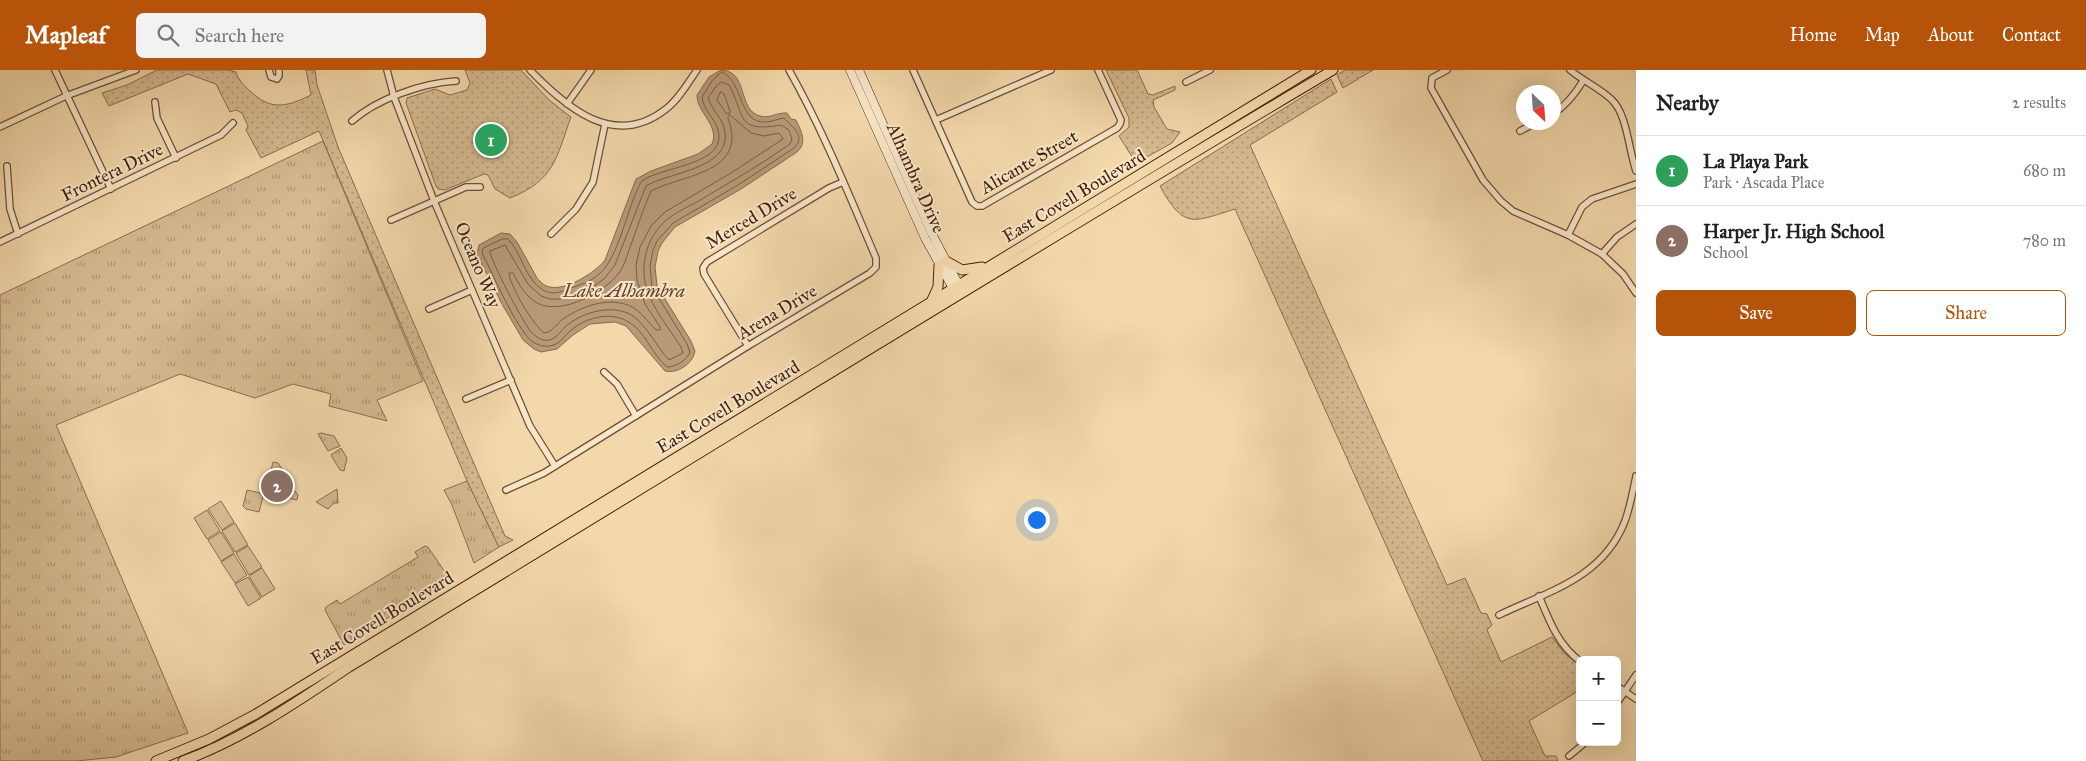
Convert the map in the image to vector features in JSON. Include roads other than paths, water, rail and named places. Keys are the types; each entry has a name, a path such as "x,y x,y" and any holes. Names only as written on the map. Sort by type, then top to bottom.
{"main road":[{"name":"Alhambra Drive","path":"850,70 942,263 958,290"},
{"name":"Alhambra Drive","path":"860,70 942,263"},
{"name":"East Covell Boulevard","path":"156,761 209,739 256,714 931,302 958,290 989,266 1311,70"},
{"name":"East Covell Boulevard","path":"183,761 226,743 260,724 958,290 1333,70"},
{"path":"931,302 938,287 942,263 962,270 989,266"}],"street":[{"path":"55,70 111,189"},
{"path":"0,126 66,96 136,70"},
{"path":"269,70 271,77 277,79 279,70"},
{"name":"Oceano Way","path":"387,70 394,97 434,201 530,426 555,466"},
{"path":"530,70 555,96 582,115 605,124 623,126 640,123 654,117 666,108 678,97 697,70"},
{"path":"567,104 591,70"},
{"name":"Arena Drive","path":"506,490 544,473 748,346 870,273 876,267 876,258 843,182 807,102 789,70"},
{"name":"Alicante Street","path":"914,70 969,196 977,206 989,203 1117,128 1120,120 1098,70"},
{"path":"936,120 1051,70"},
{"path":"1186,82 1210,70"},
{"path":"1446,70 1432,78 1431,88 1491,191 1513,210 1568,235 1602,254 1622,274 1636,292"},
{"path":"1570,70 1613,100 1623,117 1630,156 1636,171"},
{"path":"352,121 369,108 394,97 439,82 456,81"},
{"path":"1561,109 1574,96 1584,81"},
{"path":"155,102 157,118 176,158"},
{"name":"Frontera Drive","path":"0,242 176,158 221,135 233,123"},
{"path":"551,234 576,209 590,188 597,171 605,124"},
{"path":"8,166 10,209 18,234"},
{"name":"Merced Drive","path":"748,346 704,274 703,268 707,262 821,193 843,182"},
{"path":"1568,235 1582,207 1592,200 1636,184"},
{"path":"390,220 466,187 480,187"},
{"path":"1602,254 1617,237 1636,224"},
{"path":"429,309 472,290"},
{"path":"604,372 617,384 636,416"},
{"path":"466,399 511,380"},
{"path":"1499,614 1577,579 1588,572 1606,555 1624,523 1634,491 1636,476"},
{"path":"1539,596 1554,632 1568,651 1576,658"},
{"path":"1618,701 1636,675"},
{"path":"1621,689 1636,699"},
{"path":"1569,756 1581,746"}],"water":[{"name":"Lake Alhambra","path":"721,70 730,72 736,77 748,106 753,112 763,117 787,113 791,119 796,120 803,140 797,152 741,189 675,227 662,243 658,251 655,267 657,286 691,341 695,351 694,356 684,367 670,372 665,371 626,326 615,322 590,324 557,349 541,352 534,349 523,340 502,304 477,255 479,245 501,233 510,234 517,242 537,278 544,285 550,287 564,286 580,280 595,270 605,260 636,179 651,171 698,154 712,144 713,131 700,108 697,95 709,77"}],"place":[{"name":"La Playa Park","path":"491,140"},
{"name":"Harper Jr. High School","path":"277,486"}]}
